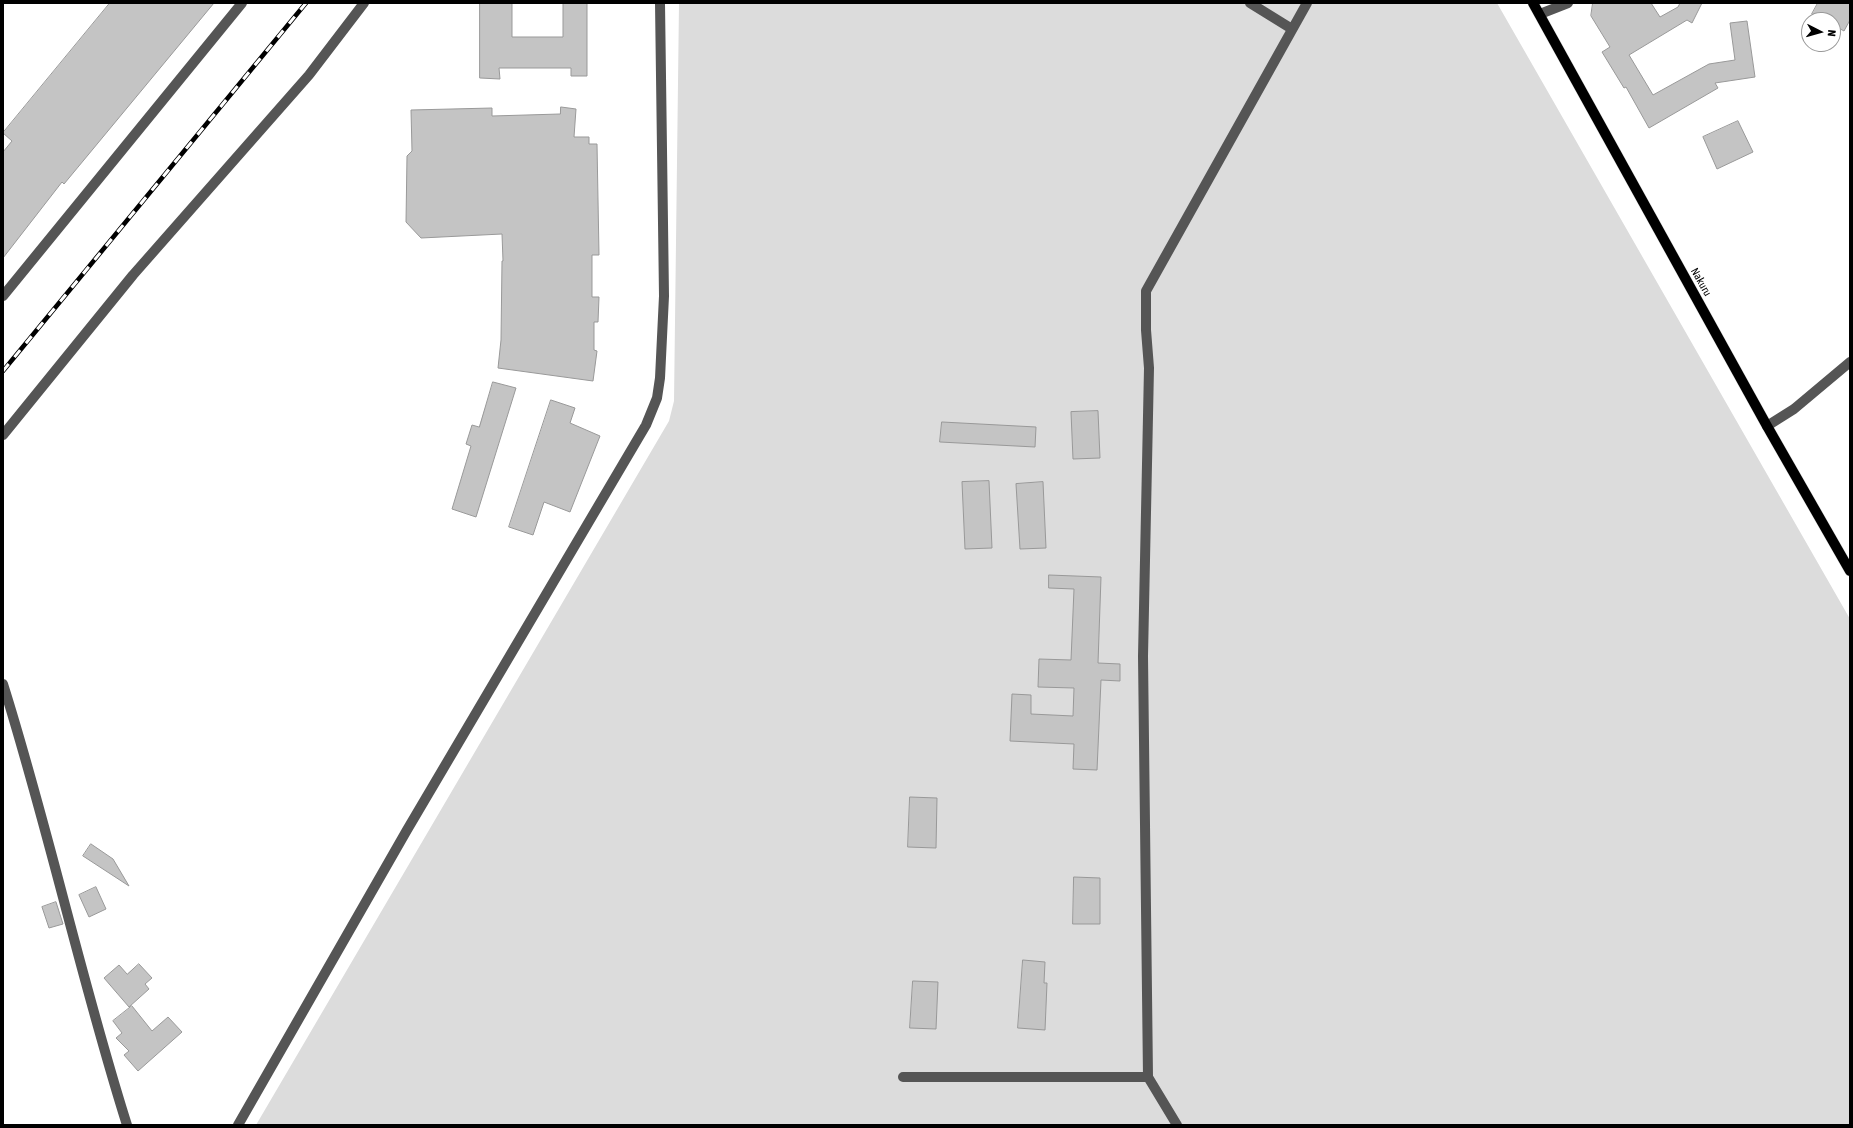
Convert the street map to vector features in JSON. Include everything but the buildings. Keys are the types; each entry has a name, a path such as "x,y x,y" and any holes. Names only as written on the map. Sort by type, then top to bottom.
{"main road":[{"name":"Nakuru","path":"1533,3 1767,426 1850,571"}],"street":[{"path":"3,296 242,3"},
{"path":"3,435 133,275 309,75 364,3"},
{"path":"238,1125 411,823 646,425 657,398 660,378 664,296 660,3"},
{"path":"1250,3 1292,29"},
{"path":"1177,1125 1148,1077 1143,656 1149,368 1146,330 1146,291 1307,3"},
{"path":"1540,14 1568,3"},
{"path":"1767,426 1799,405 1850,362"},
{"path":"3,684 70,921 101,1043 127,1125"},
{"path":"903,1076 1148,1077"}],"shaded area":[{"path":"679,3 1497,3 1850,619 1850,1125 256,1125 669,421 674,401"}],"railway":[{"path":"3,371 306,3"}]}
